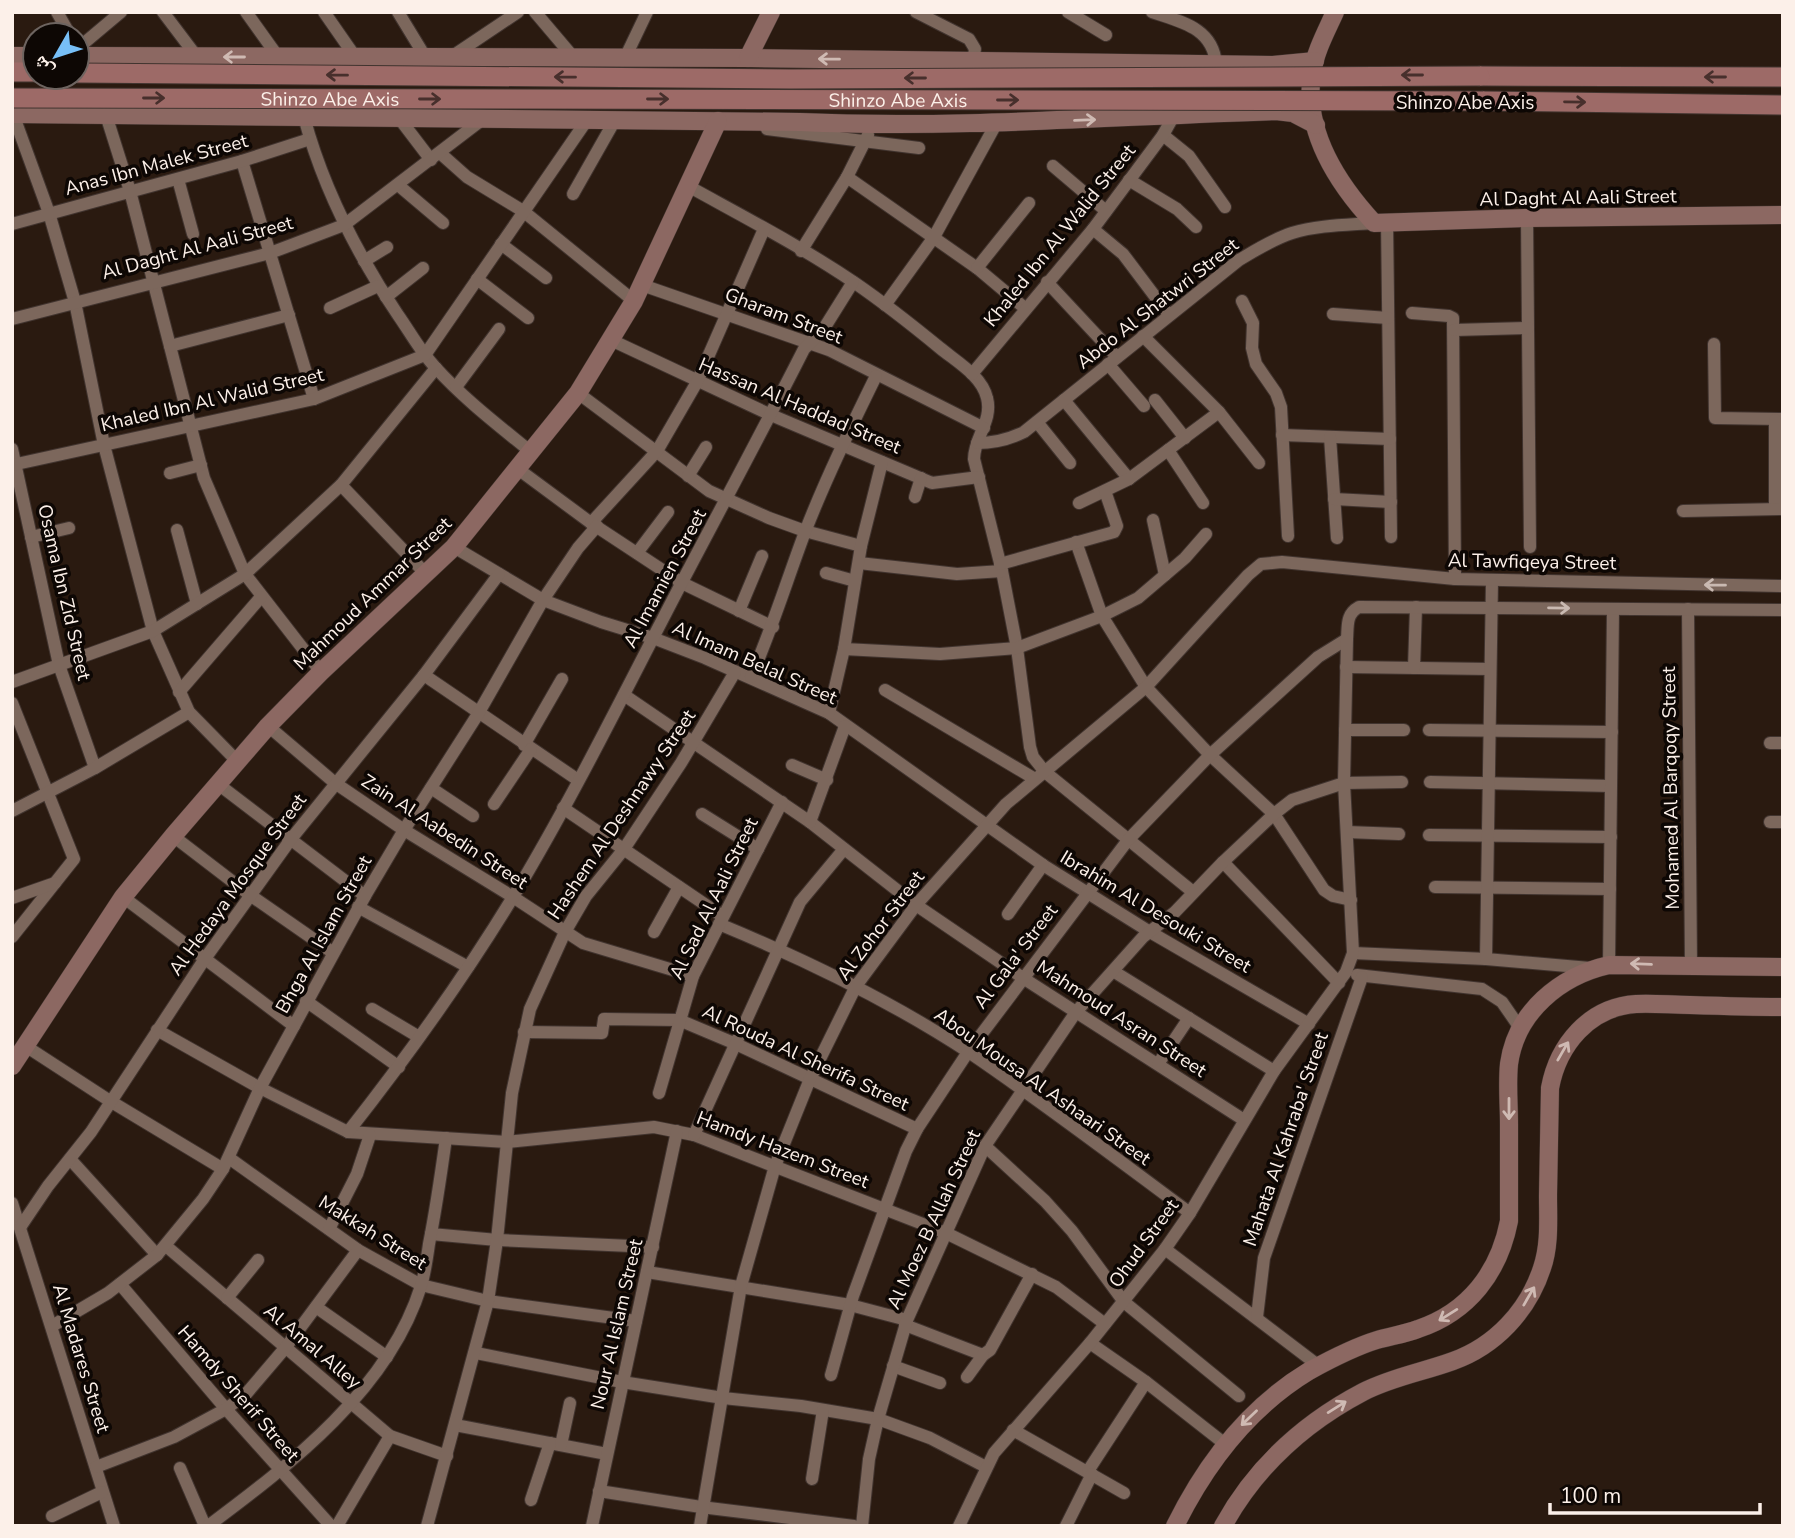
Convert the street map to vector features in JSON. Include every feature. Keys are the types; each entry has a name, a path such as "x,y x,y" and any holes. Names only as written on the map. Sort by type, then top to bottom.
{"main road":[{"name":"Shinzo Abe Axis","path":"91,73 791,79 1783,77"},
{"name":"Shinzo Abe Axis","path":"12,98 1482,101 1783,105"}],"street":[{"path":"91,37 121,12"},
{"path":"163,12 197,57"},
{"path":"246,12 279,58"},
{"path":"324,12 356,58"},
{"path":"398,12 426,58"},
{"path":"449,58 518,12"},
{"path":"535,12 574,58"},
{"path":"625,58 647,12"},
{"path":"748,58 771,12"},
{"path":"916,12 969,39 975,49 973,61"},
{"path":"1068,12 1106,35"},
{"path":"1153,12 1198,29 1213,48 1216,64 1216,113"},
{"path":"1335,12 1315,61 1311,86 1316,125 1335,172 1354,199 1381,222 1388,318 1391,537"},
{"path":"91,57 748,58 1291,65 1315,61"},
{"path":"122,57 108,72 105,86 113,106 131,116"},
{"path":"37,114 50,107 58,91"},
{"path":"237,761 189,712 153,631 104,445 75,302 49,213 13,114 873,125 996,124 1285,111 1316,125"},
{"path":"106,115 130,191 204,478 245,573 321,672"},
{"path":"304,117 344,225 382,291 425,355 436,369 531,452"},
{"name":"Khaled Ibn Al Walid Street","path":"972,374 1093,229 1163,135 1173,117"},
{"name":"Gharam Street","path":"399,118 436,157 523,211 638,293 726,314 829,350 984,428"},
{"name":"Al Daght Al Aali Street","path":"12,319 270,253 344,225 483,119"},
{"path":"425,355 587,120"},
{"path":"573,194 615,120"},
{"name":"Mahmoud Ammar Street","path":"12,1066 27,1047 123,897 173,836 268,726 321,672 454,547 579,393 638,293 718,121"},
{"path":"885,305 934,237 996,124"},
{"path":"802,251 847,177 873,125"},
{"path":"767,129 919,148"},
{"path":"1163,135 1189,156 1224,207"},
{"name":"Anas Ibn Malek Street","path":"12,224 242,161 310,139"},
{"path":"242,161 314,398"},
{"path":"1053,166 1106,211"},
{"path":"847,177 977,268 1026,309"},
{"path":"178,178 193,234"},
{"path":"1129,180 1177,209 1196,227"},
{"path":"398,185 443,223"},
{"path":"688,186 853,282 979,381 988,399 988,419 977,443 974,459 1001,567 1017,648 1030,747 1040,776"},
{"path":"977,268 1030,203"},
{"name":"Al Daght Al Aali Street","path":"1381,222 1783,215"},
{"path":"1527,218 1530,547"},
{"name":"Abdo Al Shatwri Street","path":"977,443 1009,439 1037,422 1239,260 1278,239 1306,229 1381,222"},
{"name":"Bhga Al Islam Street","path":"52,1326 120,1284 161,1250 203,1199 226,1164 260,1088 332,952 478,714 543,600 594,524 657,451 697,382 764,229"},
{"path":"1093,229 1122,254 1169,315"},
{"path":"501,244 546,278"},
{"path":"364,261 387,247"},
{"path":"330,308 382,291 424,268"},
{"path":"477,279 528,318"},
{"name":"Al Imamien Street","path":"348,1132 400,1067 513,897 624,695 808,342 819,335 853,282"},
{"path":"1048,282 1149,403 1185,438"},
{"path":"1242,301 1254,323 1252,348 1256,364 1279,400 1288,536"},
{"path":"1412,313 1453,318 1455,579"},
{"path":"1333,314 1388,318"},
{"path":"170,346 289,315"},
{"path":"1454,330 1528,328"},
{"path":"456,387 499,329"},
{"path":"1143,336 1219,412 1259,463"},
{"name":"Hassan Al Haddad Street","path":"611,340 697,382 920,478 940,483 979,477"},
{"path":"1683,511 1779,509 1779,419 1714,417 1714,344"},
{"name":"Khaled Ibn Al Walid Street","path":"14,465 314,398 425,355"},
{"path":"12,682 153,631 245,573 341,485 436,369"},
{"path":"751,677 772,627 805,531 876,376"},
{"path":"579,393 688,476 727,500 805,531 861,546"},
{"path":"1064,400 1129,479"},
{"path":"1079,503 1129,479 1219,412"},
{"path":"1037,422 1070,463"},
{"path":"1282,435 1390,439"},
{"path":"1330,437 1337,538"},
{"path":"688,476 706,447"},
{"name":"Osama Ibn Zid Street","path":"12,449 59,665 95,768"},
{"path":"1168,450 1203,503"},
{"path":"829,713 844,649 861,546 882,462"},
{"path":"170,473 201,465"},
{"path":"518,470 682,583 772,627"},
{"path":"915,497 920,478"},
{"path":"341,485 427,575"},
{"path":"859,563 957,574 1001,567 1116,530 1105,491"},
{"path":"1334,499 1391,502"},
{"path":"637,553 668,512"},
{"path":"1153,520 1165,575"},
{"path":"31,537 69,528"},
{"path":"177,530 197,604"},
{"path":"844,649 940,654 1017,648 1102,616 1138,598 1185,558 1206,534"},
{"path":"1076,542 1102,616 1146,687 1210,755 1274,814 1324,890 1333,896 1351,900"},
{"name":"Al Imam Belal Street","path":"454,547 543,600 653,638 751,677 829,713 985,826"},
{"path":"739,611 762,556"},
{"name":"Al Tawfiqeya Street","path":"1282,562 1455,579 1783,586"},
{"name":"Al Zohor Street","path":"700,1526 701,1507 723,1398 741,1286 775,1166 810,1079 856,986 916,905 1006,804 1146,687 1248,575 1261,564 1282,562"},
{"path":"827,573 855,580"},
{"name":"Al Hedaya Mosque Street","path":"21,1226 110,1101 204,960 291,839 424,675 499,574"},
{"path":"1486,959 1492,580"},
{"path":"179,692 261,597"},
{"path":"1783,610 1359,607 1352,610 1348,617 1344,783 1353,953 1602,967 1783,967"},
{"path":"1414,668 1416,607"},
{"path":"1602,967 1611,888 1613,609"},
{"name":"Mohamed Al Barqoqy Street","path":"1688,609 1691,965"},
{"name":"Al Gala' Street","path":"831,1375 850,1305 906,1151 968,1052 1128,840 1210,755 1318,657 1347,639"},
{"path":"1346,667 1490,669"},
{"name":"Hashem Al Deshnawy Street","path":"427,1526 488,1301 512,1093 530,1009 565,932 586,896 624,849 695,742 735,672"},
{"path":"424,675 578,780"},
{"path":"494,804 562,679"},
{"path":"885,690 1040,776 1128,840 1193,892"},
{"path":"624,695 782,802 844,849 800,902 694,1135"},
{"path":"12,703 74,859 12,937"},
{"path":"12,811 95,768 189,712"},
{"name":"Zain Al Aabedin Street","path":"268,726 335,783 404,831 565,932 594,948 693,976"},
{"path":"810,822 845,726"},
{"path":"1345,730 1404,730"},
{"path":"1429,730 1612,732"},
{"path":"792,765 827,780"},
{"name":"Al Moez B Allah Street","path":"862,1526 867,1471 878,1419 906,1323 985,1146 1076,1012 1150,932 1175,912 1223,862 1292,800 1344,783 1402,782"},
{"path":"1430,782 1611,786"},
{"path":"218,783 291,839 362,902 468,967"},
{"path":"431,788 473,816"},
{"name":"Al Sad Al Aali Street","path":"659,1093 693,976 782,802"},
{"name":"Abou Mousa Al Ashaari Street","path":"563,808 679,887 720,920 856,986 968,1052 1190,1213"},
{"path":"702,814 758,849"},
{"name":"Ibrahim Al Desouki Street","path":"985,826 1086,893 1309,1024"},
{"path":"1347,832 1399,834"},
{"path":"1429,835 1611,837"},
{"path":"173,836 250,895 332,952"},
{"name":"Mahmoud Asran Street","path":"844,849 916,905 1023,978 1244,1120"},
{"path":"1223,862 1343,978 1362,977 1482,989 1502,1002 1520,1028"},
{"path":"1009,914 1042,865"},
{"path":"12,898 55,883"},
{"path":"654,932 679,887"},
{"path":"1435,887 1611,888"},
{"path":"123,897 294,1026"},
{"name":"Ohud Street","path":"962,1525 994,1453 1090,1343 1165,1249 1190,1213 1274,1071 1343,978 1353,953"},
{"path":"1175,1526 1194,1489 1225,1444 1264,1404 1320,1366 1367,1343 1437,1322 1464,1304 1486,1280 1505,1242 1509,1221 1509,1066 1520,1028 1553,989 1572,978 1602,967"},
{"path":"1113,971 1274,1071"},
{"name":"Mahata Al Kahraba' Street","path":"1257,1317 1264,1258 1362,977"},
{"path":"306,1001 400,1067"},
{"path":"1223,1526 1248,1487 1268,1463 1314,1422 1366,1390 1394,1378 1473,1353 1491,1340 1521,1309 1537,1280 1547,1249 1552,1075 1562,1051 1578,1030 1599,1015 1636,1004 1783,1007"},
{"path":"372,1009 419,1037"},
{"path":"1158,1063 1189,1018"},
{"name":"Al Rouda Al Sherifa Street","path":"524,1032 602,1033 604,1019 679,1020 918,1129"},
{"name":"Hamdy Hazem Street","path":"157,1030 260,1088 348,1132 507,1142 654,1127 694,1135 946,1233 1056,1287 1105,1324"},
{"name":"Makkah Street","path":"27,1047 110,1101 226,1164 329,1228 358,1250 421,1285 488,1301 636,1321"},
{"name":"Nour Al Islam Street","path":"592,1526 677,1130"},
{"path":"329,1228 357,1174 370,1135"},
{"path":"180,1468 206,1526 281,1471 351,1403 387,1357 407,1321 421,1285 446,1138"},
{"path":"985,1146 1016,1172 1063,1221 1098,1263 1124,1302 1239,1396"},
{"name":"Al Amal Alley","path":"70,1159 161,1250 227,1298 390,1436 447,1456"},
{"name":"Al Madares Street","path":"12,1203 114,1526"},
{"path":"431,1234 497,1240 653,1247"},
{"path":"1165,1249 1320,1366"},
{"path":"96,1467 174,1437 226,1409 246,1394 286,1347 358,1250"},
{"path":"227,1298 258,1260"},
{"path":"647,1272 850,1305 906,1323 983,1355"},
{"path":"967,1377 990,1350 1032,1274"},
{"name":"Hamdy Sherif Street","path":"120,1284 226,1409 331,1526"},
{"path":"316,1307 387,1357"},
{"path":"1090,1343 1146,1382 1225,1444"},
{"path":"476,1353 622,1382 878,1419 930,1438 986,1467"},
{"path":"893,1366 940,1382"},
{"path":"1066,1526 1090,1472 1146,1382"},
{"path":"531,1500 570,1403"},
{"path":"811,1479 823,1410"},
{"path":"455,1425 607,1454"},
{"path":"1013,1430 1124,1493"},
{"path":"337,1526 390,1436"},
{"path":"598,1491 785,1522 854,1526"},
{"path":"52,1516 102,1492"}]}
